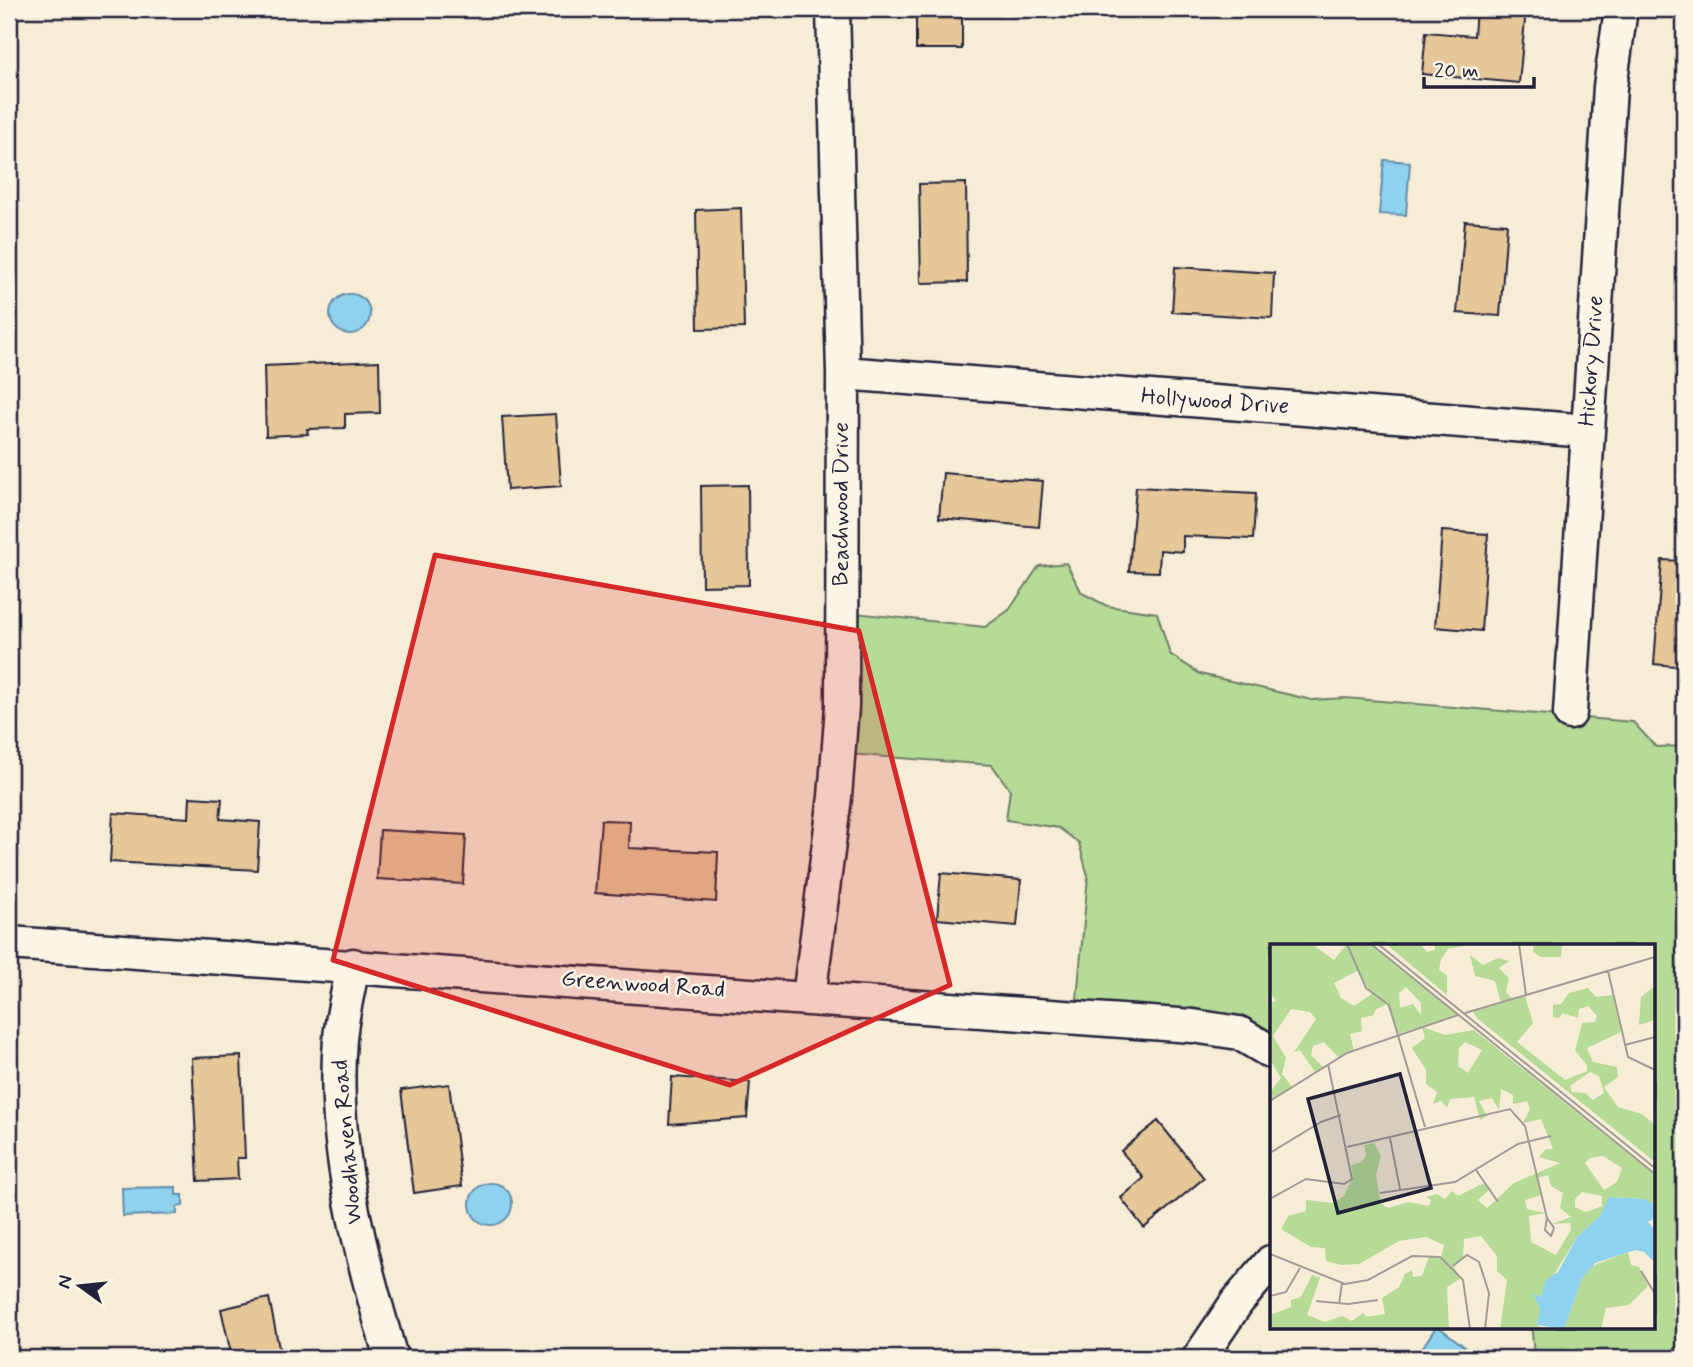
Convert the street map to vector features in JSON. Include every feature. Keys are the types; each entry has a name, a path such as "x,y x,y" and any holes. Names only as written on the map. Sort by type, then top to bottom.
{"street":[{"name":"Beachwood Drive","path":"809,997 835,797 842,706 843,373 832,9"},
{"name":"Hickory Drive","path":"1570,713 1610,87 1621,9"},
{"name":"Hollywood Drive","path":"843,373 1588,431"},
{"name":"Greenwood Road","path":"9,943 1194,1026 1239,1033 1270,1051"},
{"name":"Woodhaven Road","path":"353,965 340,1038 339,1096 347,1184 364,1266 391,1358"},
{"path":"1199,1358 1237,1302 1270,1263"}],"highlighted area":[{"path":"435,555 859,631 950,985 730,1085 333,960"}],"green space":[{"path":"1066,563 1082,593 1107,606 1157,613 1170,654 1200,674 1312,700 1345,698 1633,722 1656,747 1684,746 1684,1358 1534,1358 1532,1331 1528,1328 1654,1328 1654,944 1270,944 1270,1055 1076,1010 1088,876 1079,843 1059,828 1006,820 1010,790 992,765 848,754 856,613 985,627 1009,610 1039,566"}],"water":[{"path":"1384,160 1410,162 1406,215 1379,214"},
{"path":"350,294 364,300 370,314 364,328 350,334 336,328 330,314 336,300"},
{"path":"491,1183 506,1189 512,1204 506,1219 491,1225 476,1219 470,1204 476,1189"},
{"path":"176,1187 176,1195 183,1195 183,1206 177,1207 177,1214 123,1216 122,1188"},
{"path":"1435,1328 1440,1328 1479,1358 1420,1358 1417,1356"}],"building":[{"path":"916,9 962,9 962,49 916,49"},
{"path":"1476,9 1526,9 1519,83 1422,74 1426,32 1474,36"},
{"path":"966,183 967,282 921,283 919,184"},
{"path":"741,208 744,328 698,329 696,210"},
{"path":"1465,221 1507,224 1500,316 1457,313"},
{"path":"1175,267 1274,273 1272,318 1172,312"},
{"path":"379,361 380,413 345,414 345,428 307,429 308,434 266,436 264,366"},
{"path":"556,414 561,486 507,490 502,417"},
{"path":"943,473 1043,481 1039,527 939,518"},
{"path":"748,485 749,585 702,586 701,486"},
{"path":"1136,487 1256,493 1253,539 1183,536 1183,552 1160,550 1159,572 1129,571"},
{"path":"1442,531 1488,534 1481,631 1435,627"},
{"path":"1662,560 1684,561 1684,667 1654,664"},
{"path":"190,797 222,799 220,819 260,822 257,870 110,862 113,813 189,818"},
{"path":"601,820 630,821 629,848 718,852 716,902 595,893"},
{"path":"380,830 466,835 463,884 377,879"},
{"path":"941,873 1021,880 1017,926 937,919"},
{"path":"241,1056 245,1158 237,1158 238,1179 198,1181 192,1058"},
{"path":"672,1077 750,1082 747,1118 669,1124"},
{"path":"449,1084 462,1186 414,1193 401,1090"},
{"path":"1158,1121 1204,1178 1144,1228 1121,1198 1144,1178 1121,1151"},
{"path":"269,1298 281,1358 232,1358 221,1309"}]}
